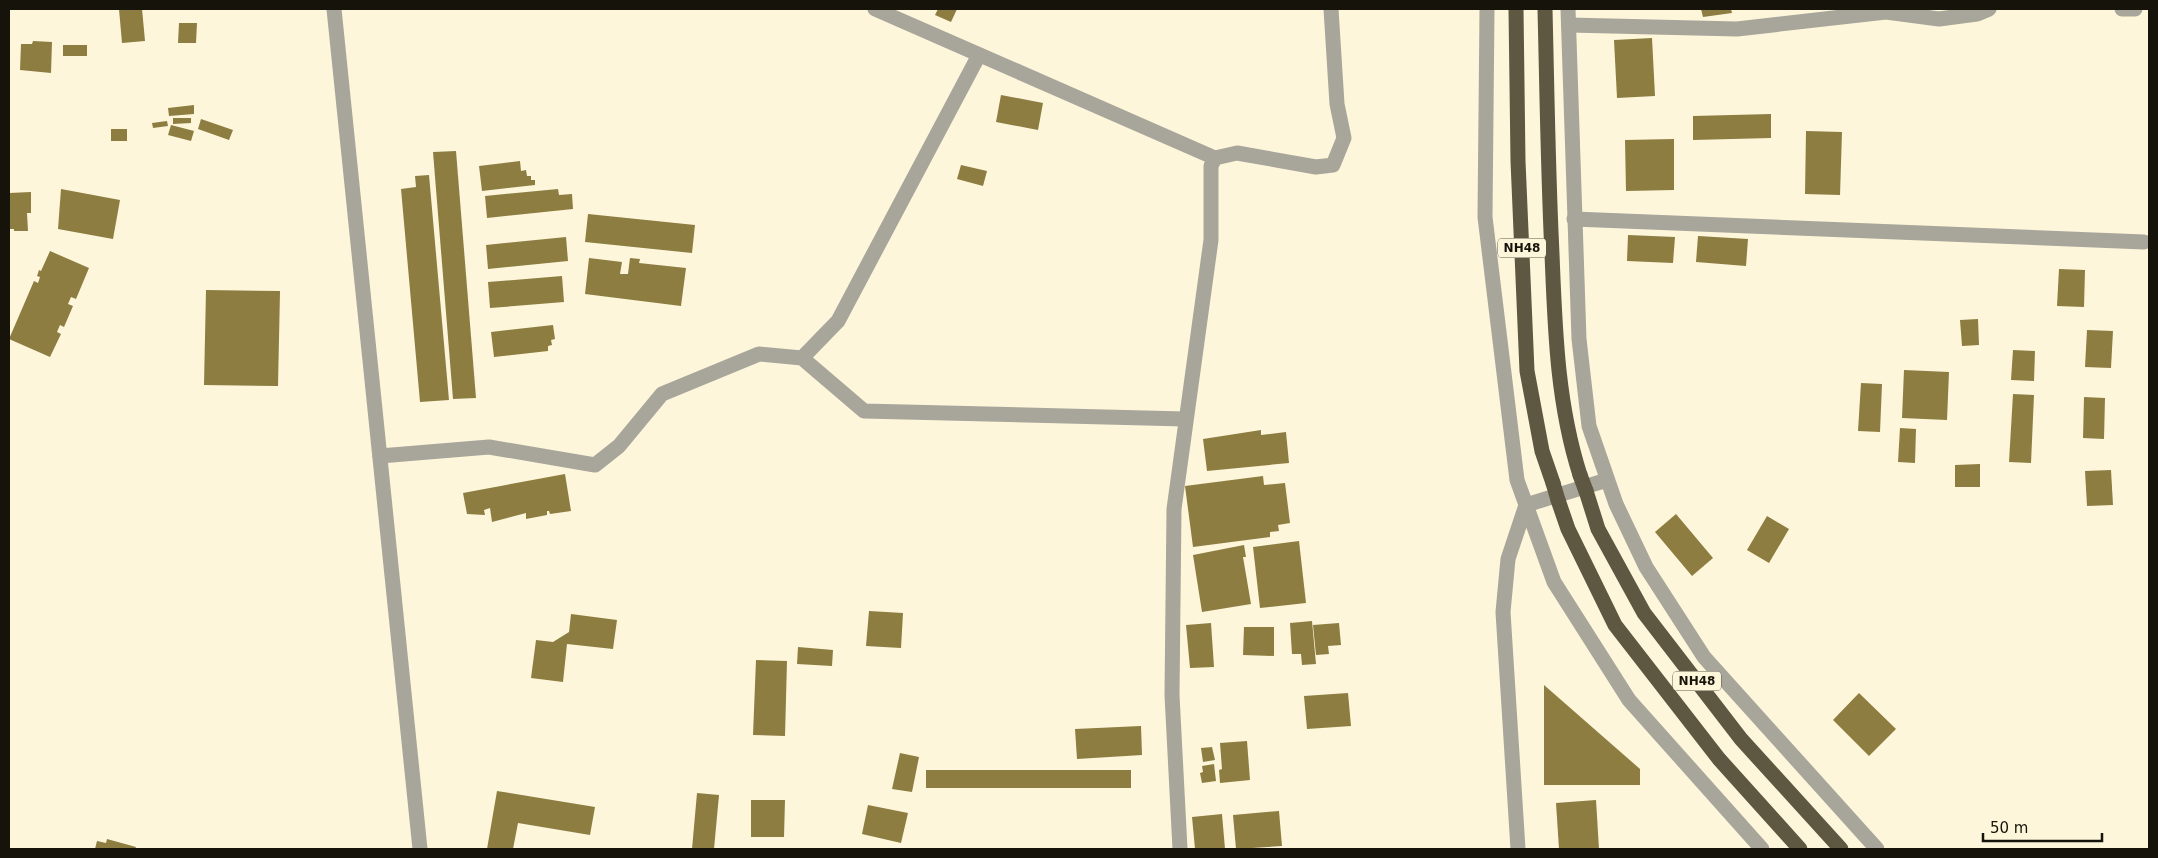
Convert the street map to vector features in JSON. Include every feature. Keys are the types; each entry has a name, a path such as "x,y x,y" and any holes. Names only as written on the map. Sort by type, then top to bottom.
{"highway":[{"name":"NH48","path":"1516,9 1518,161 1527,370 1542,451 1558,500 1568,529 1615,626 1719,759 1800,849"},
{"name":"NH48","path":"1545,9 1548,158 1556,361 1574,454 1598,529 1644,613 1741,739 1841,849"}],"street":[{"path":"334,9 420,849"},
{"path":"875,9 1215,158 1237,153 1316,167 1333,165 1344,138 1337,104 1331,9"},
{"path":"1487,9 1484,217 1517,480 1554,582 1629,700 1762,849"},
{"path":"1568,9 1579,339 1589,426 1607,480 1616,504 1646,567 1704,657 1877,849"},
{"path":"1568,25 1737,29 1886,12 1939,19 1977,14 1989,9"},
{"path":"2122,9 2135,9"},
{"path":"802,358 838,321 979,56"},
{"path":"1180,849 1172,695 1174,510 1211,240 1211,166 1215,158"},
{"path":"1574,219 2144,242"},
{"path":"380,456 489,447 595,465 619,446 662,394 759,354 802,358 864,411 1185,419"},
{"path":"1526,505 1607,480"},
{"path":"1518,849 1502,612 1508,559 1526,505"}],"building":[{"path":"119,9 142,9 145,41 122,43"},
{"path":"938,9 957,9 951,22 935,15"},
{"path":"1701,9 1731,9 1732,13 1703,17"},
{"path":"179,23 197,23 196,43 178,43"},
{"path":"1652,38 1655,96 1617,98 1614,40"},
{"path":"33,41 52,42 51,73 20,70 21,44 32,44"},
{"path":"63,45 87,45 87,56 63,56"},
{"path":"1001,95 1043,103 1038,130 996,122"},
{"path":"194,105 194,114 169,116 168,108"},
{"path":"1771,114 1771,138 1693,140 1693,116"},
{"path":"173,118 191,118 191,123 173,124"},
{"path":"201,119 233,130 229,140 198,129"},
{"path":"167,121 168,126 153,128 152,123"},
{"path":"171,125 194,131 191,141 168,135"},
{"path":"111,129 127,129 127,141 111,141"},
{"path":"1806,131 1842,132 1840,195 1805,194"},
{"path":"1674,139 1674,190 1626,191 1625,140"},
{"path":"456,151 476,398 453,399 433,152"},
{"path":"520,161 521,171 526,170 527,176 531,176 531,180 535,180 535,185 482,191 479,166"},
{"path":"961,165 987,171 983,186 957,179"},
{"path":"429,175 449,400 420,402 401,189 416,187 415,176"},
{"path":"61,189 120,200 113,239 58,229"},
{"path":"558,189 559,195 572,194 573,209 487,218 485,196"},
{"path":"31,192 31,213 27,213 28,231 9,229 9,193"},
{"path":"588,214 695,225 692,253 585,242"},
{"path":"1628,235 1675,237 1673,263 1627,261"},
{"path":"1698,236 1748,239 1746,266 1696,262"},
{"path":"566,237 568,261 488,269 486,245"},
{"path":"50,251 89,268 76,299 71,297 68,304 73,306 64,327 60,325 57,332 61,334 50,357 9,339 34,281 38,283 40,277 37,276 39,270 41,271"},
{"path":"589,258 622,262 620,274 628,274 630,258 640,259 639,263 686,268 681,306 585,294"},
{"path":"2059,269 2085,270 2084,307 2057,306"},
{"path":"562,276 564,302 490,308 488,282"},
{"path":"206,290 280,291 278,386 204,385"},
{"path":"1978,319 1979,345 1962,346 1960,320"},
{"path":"553,325 555,339 551,340 552,345 548,346 548,351 494,357 491,332"},
{"path":"2087,330 2113,331 2111,368 2085,367"},
{"path":"2013,350 2035,351 2034,381 2011,380"},
{"path":"1904,370 1949,372 1947,420 1902,418"},
{"path":"1861,383 1882,384 1880,432 1858,431"},
{"path":"2013,394 2034,395 2031,463 2009,462"},
{"path":"2084,397 2105,398 2104,439 2083,438"},
{"path":"1900,428 1916,429 1915,463 1898,462"},
{"path":"1261,430 1261,435 1286,432 1289,463 1207,471 1203,439"},
{"path":"1980,464 1980,487 1955,487 1955,465"},
{"path":"2111,470 2113,505 2087,506 2085,471"},
{"path":"565,474 571,511 550,514 547,511 547,515 526,519 526,513 492,522 490,508 484,510 485,515 467,514 463,493"},
{"path":"1263,476 1264,485 1285,483 1290,523 1278,525 1279,531 1270,532 1270,537 1193,547 1185,486"},
{"path":"1676,514 1713,558 1692,576 1655,532"},
{"path":"1767,516 1789,529 1769,563 1747,550"},
{"path":"1299,541 1306,603 1260,608 1253,547"},
{"path":"1244,545 1246,557 1243,557 1251,604 1202,612 1193,555"},
{"path":"869,611 903,613 901,648 866,646"},
{"path":"571,614 617,620 613,649 567,644 563,682 531,678 536,640 553,642 569,632"},
{"path":"1312,621 1316,664 1302,665 1301,654 1292,654 1290,623"},
{"path":"1211,623 1214,667 1190,668 1186,625"},
{"path":"1339,623 1341,645 1328,646 1329,654 1316,655 1313,625"},
{"path":"1244,627 1274,627 1274,656 1243,655"},
{"path":"798,647 833,650 832,666 797,664"},
{"path":"756,660 787,661 785,736 753,735"},
{"path":"1544,685 1640,769 1640,785 1544,785"},
{"path":"1348,693 1351,726 1307,729 1304,696"},
{"path":"1859,693 1896,729 1869,756 1833,720"},
{"path":"1141,726 1142,755 1077,759 1075,729"},
{"path":"1247,741 1250,780 1220,783 1219,770 1222,769 1220,743"},
{"path":"1212,747 1215,760 1203,762 1201,748"},
{"path":"900,753 919,757 912,792 892,789"},
{"path":"1214,764 1216,781 1202,783 1200,773 1203,772 1202,766"},
{"path":"926,770 1131,770 1131,788 926,788"},
{"path":"497,791 595,807 590,835 518,823 513,849 487,849"},
{"path":"697,793 719,795 714,849 692,849"},
{"path":"751,800 785,800 784,837 751,837"},
{"path":"1596,800 1599,849 1559,849 1556,803"},
{"path":"868,805 908,813 901,843 862,834"},
{"path":"1279,811 1282,846 1236,849 1233,815"},
{"path":"1222,814 1225,849 1195,849 1192,817"},
{"path":"107,839 136,847 135,849 95,849 97,841 106,843"}]}
